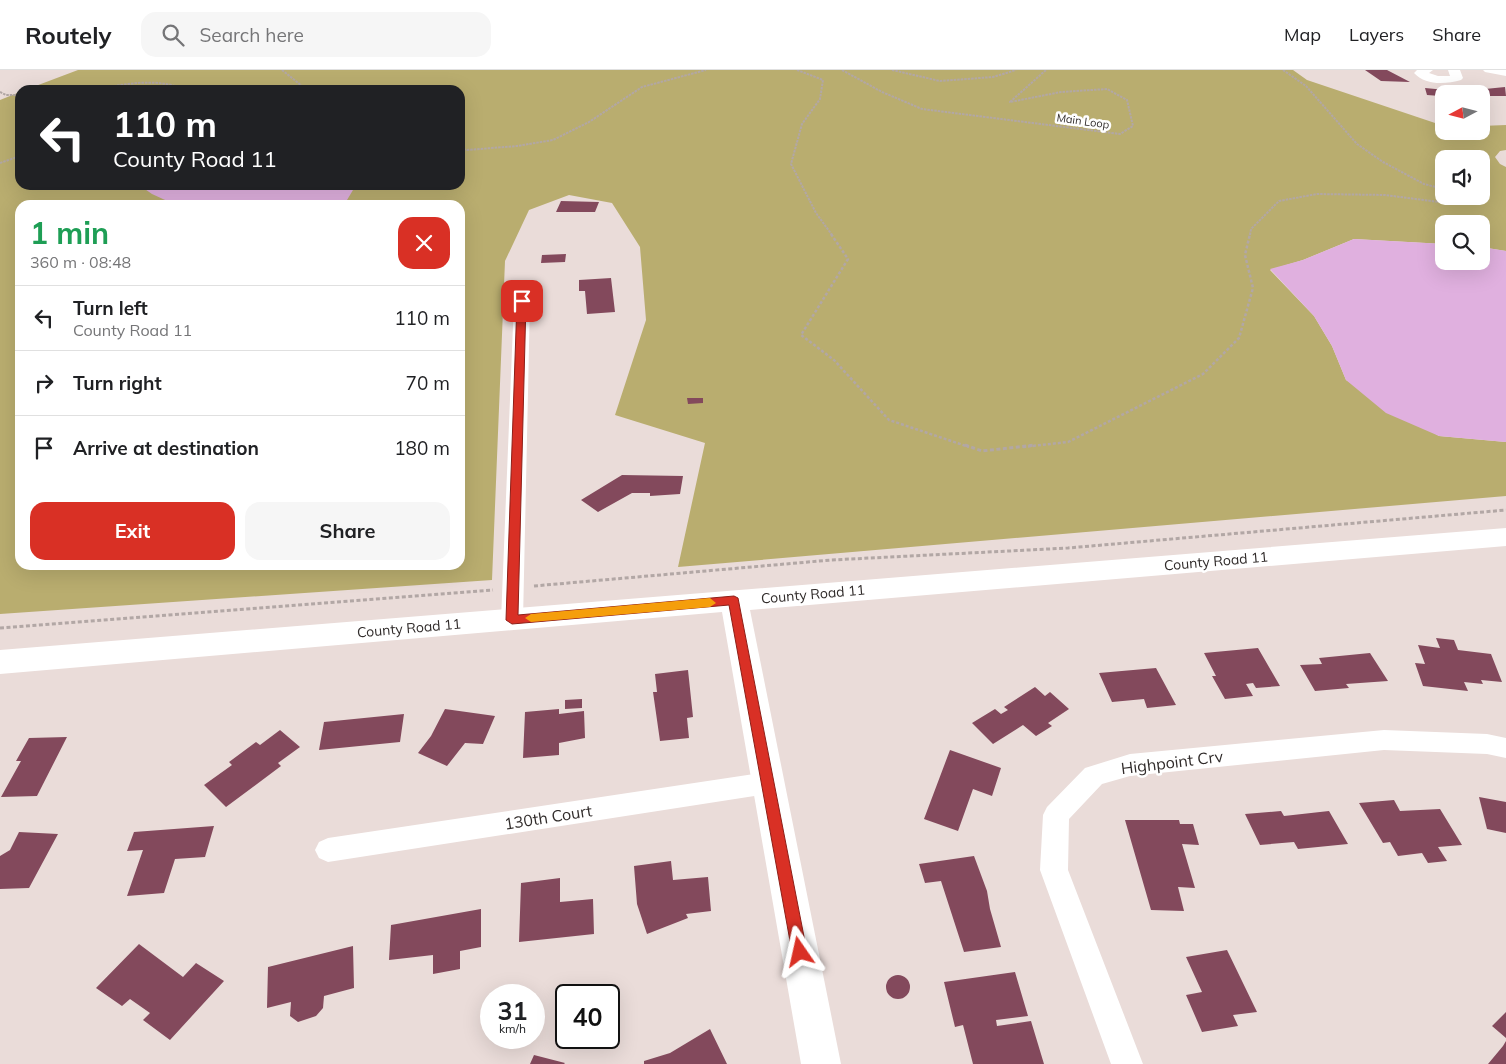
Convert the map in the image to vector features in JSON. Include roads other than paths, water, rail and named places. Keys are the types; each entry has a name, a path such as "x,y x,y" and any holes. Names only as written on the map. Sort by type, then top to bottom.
{"street":[{"path":"1427,70 1420,73 1429,79 1446,81 1457,78 1454,70"},
{"path":"1489,70 1506,73"},
{"path":"512,620 522,301"},
{"name":"County Road 11","path":"0,662 1506,536"},
{"path":"734,601 821,1064"},
{"name":"Highpoint Crv","path":"1127,1064 1054,870 1056,815 1094,776 1130,765 1384,740 1487,744 1506,748"},
{"name":"130th Court","path":"328,850 768,783"}]}
